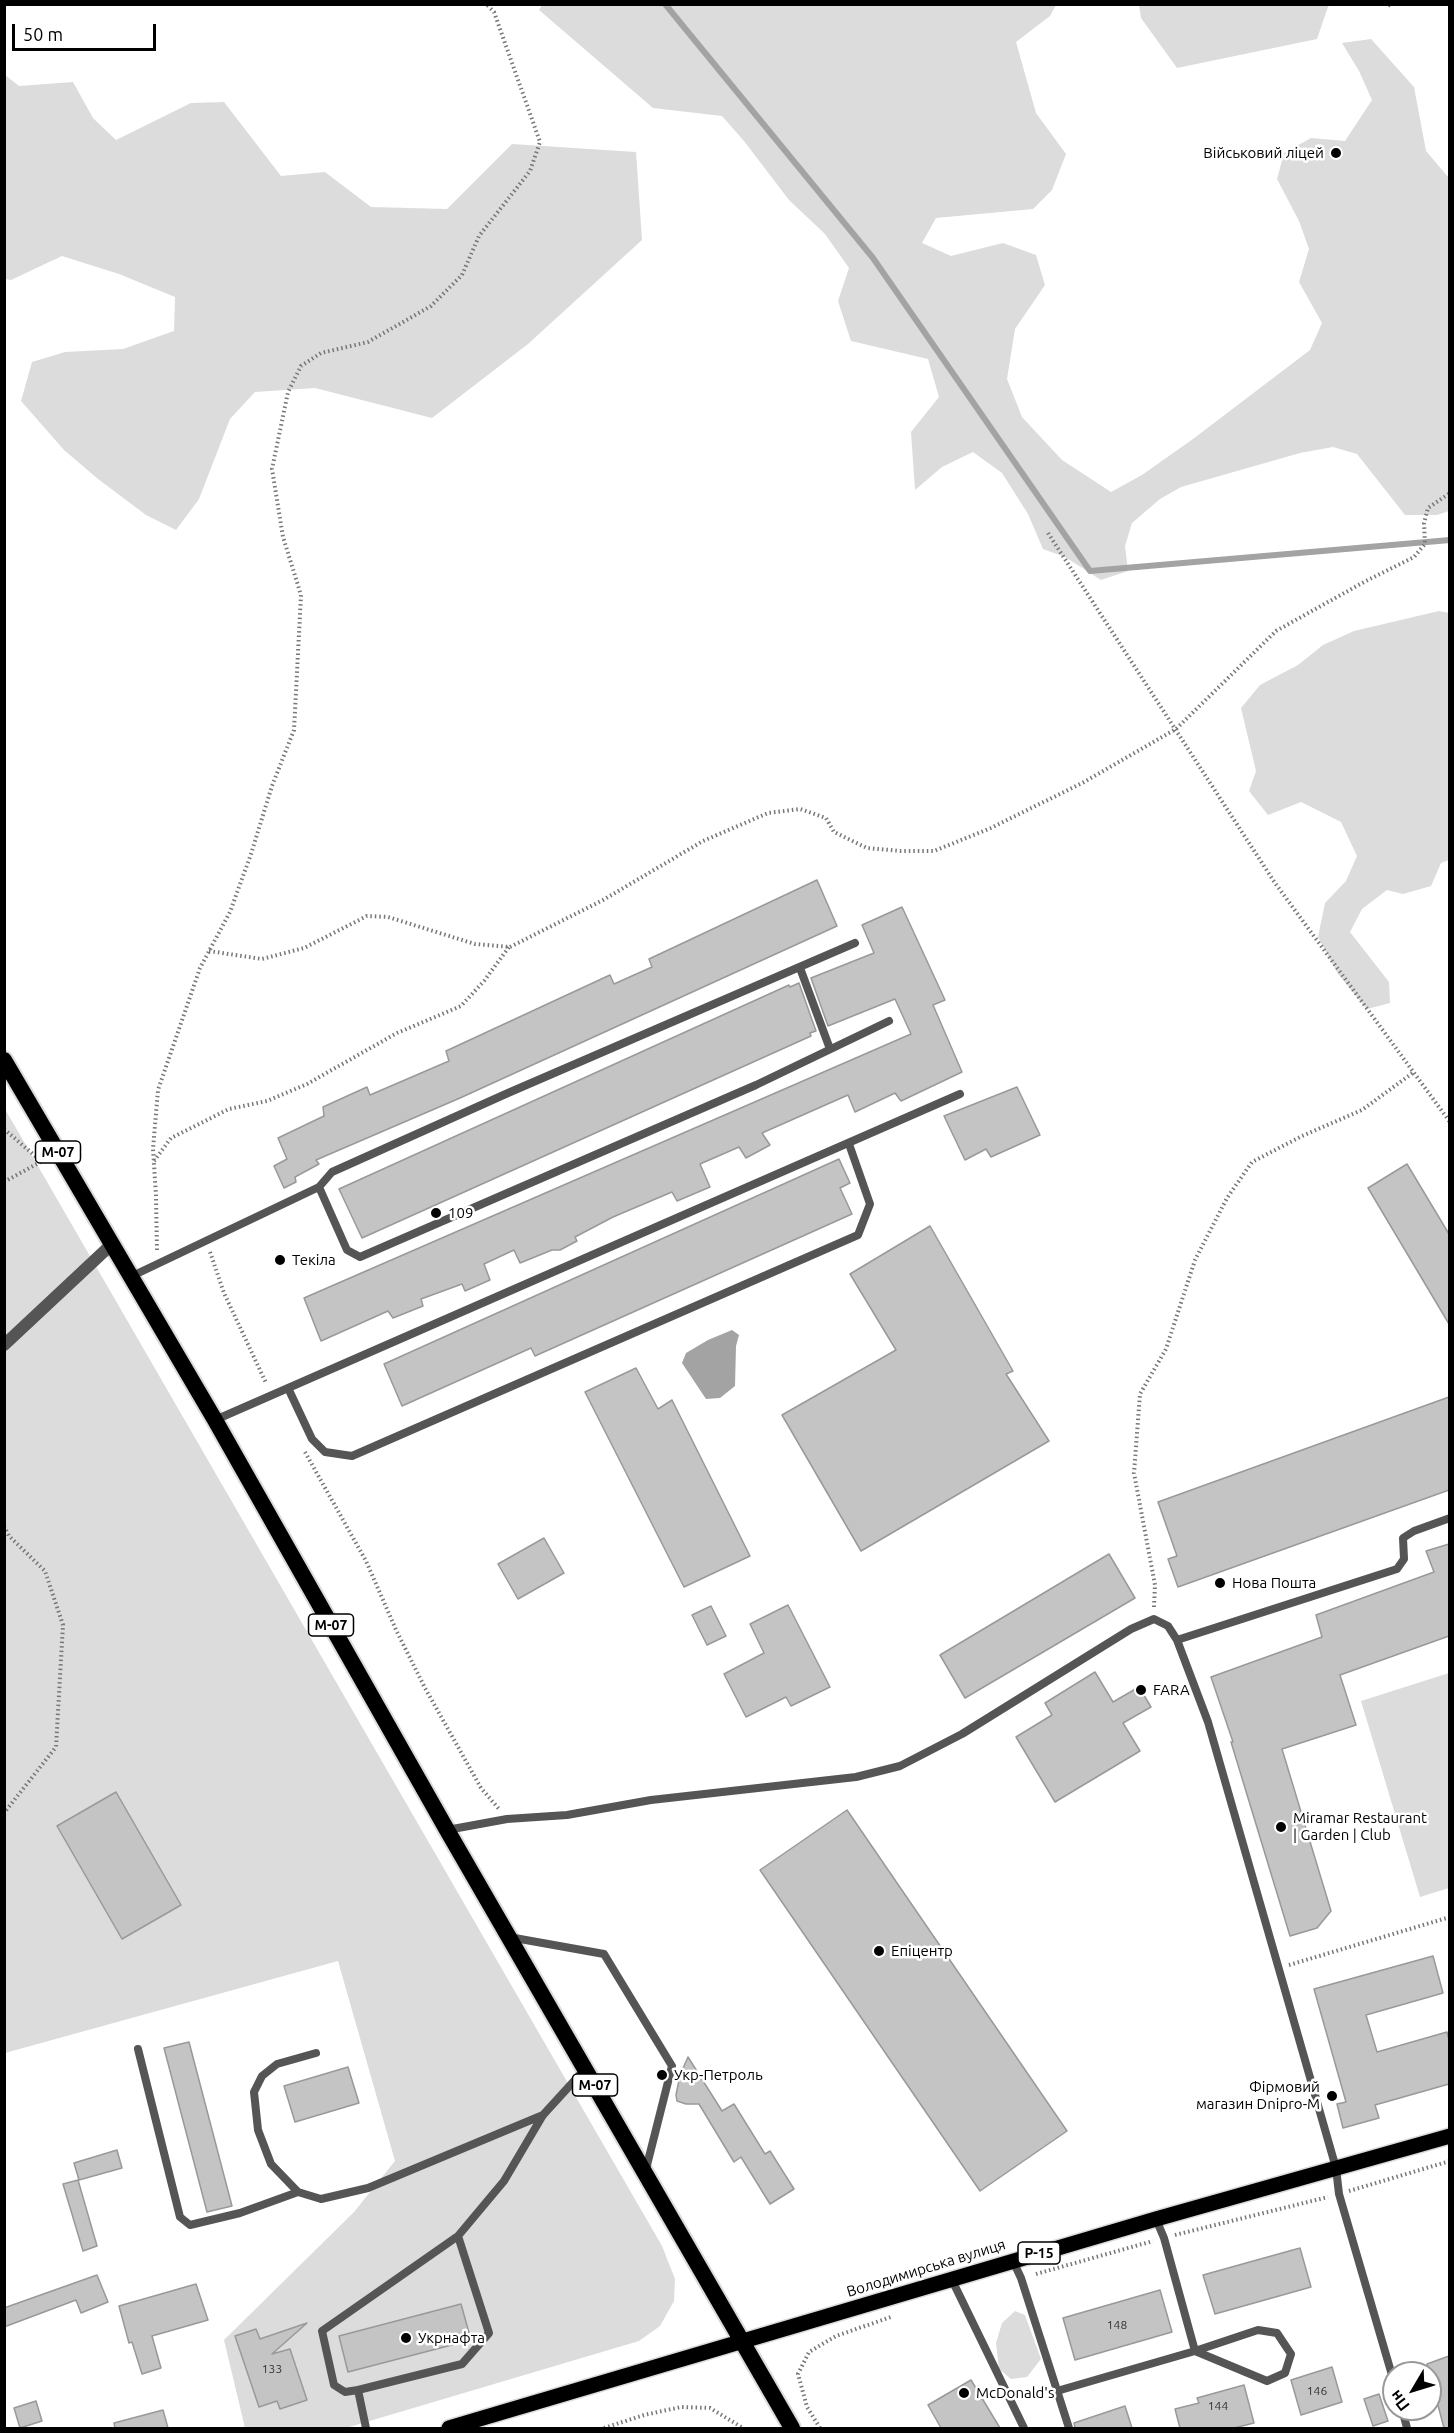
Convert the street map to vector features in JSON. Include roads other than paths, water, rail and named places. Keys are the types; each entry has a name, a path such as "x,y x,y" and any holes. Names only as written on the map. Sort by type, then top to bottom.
{"highway":[{"name":"М-07","path":"4,1060 215,1420 447,1830 792,2428"}],"main road":[{"name":"Володимирська вулиця","path":"449,2428 472,2426 742,2341 1156,2219 1449,2136"}],"street":[{"path":"4,1345 112,1244"}],"lane":[{"path":"130,1277 319,1187 332,1172 855,943"},
{"path":"800,968 830,1049"},
{"path":"319,1187 347,1250 360,1257 756,1086 889,1022"},
{"path":"215,1420 960,1094"},
{"path":"288,1388 312,1439 326,1452 352,1456 858,1235 870,1204 849,1144"},
{"path":"1177,1640 1397,1569 1404,1559 1403,1538 1414,1531 1449,1518"},
{"path":"447,1830 507,1819 567,1815 661,1799 856,1776 900,1766 962,1734 1131,1629 1154,1619 1167,1626 1177,1640 1208,1722 1336,2168 1339,2194 1388,2361"},
{"path":"509,1937 604,1954 672,2066 645,2173"},
{"path":"138,2049 180,2217 190,2225 240,2213 298,2192"},
{"path":"316,2053 277,2064 262,2076 254,2092 258,2130 271,2164 298,2192 321,2199 368,2188 543,2115"},
{"path":"458,2236 489,2333 462,2364 358,2390 345,2392 334,2385 322,2331 458,2236 504,2181 543,2115 585,2069"},
{"path":"1156,2219 1164,2238 1195,2351"},
{"path":"1013,2261 1021,2278 1069,2428"},
{"path":"952,2280 1024,2428"},
{"path":"1057,2391 1258,2330 1277,2333 1290,2354 1286,2373 1267,2381 1195,2351"},
{"path":"358,2390 366,2428"}],"waterway":[{"path":"665,4 873,258 1090,571 1450,540"}],"place":[{"name":"Військовий ліцей","path":"1336,153"},
{"name":"109","path":"436,1213"},
{"name":"Текіла","path":"280,1260"},
{"name":"Нова Пошта","path":"1220,1583"},
{"name":"FARA","path":"1141,1690"},
{"name":"Miramar Restaurant | Garden | Club","path":"1281,1827"},
{"name":"Епіцентр","path":"879,1951"},
{"name":"Укр-Петроль","path":"662,2075"},
{"name":"Фірмовий магазин Dnipro-M","path":"1332,2096"},
{"name":"Укрнафта","path":"406,2338"},
{"name":"McDonald's","path":"964,2393"}]}
